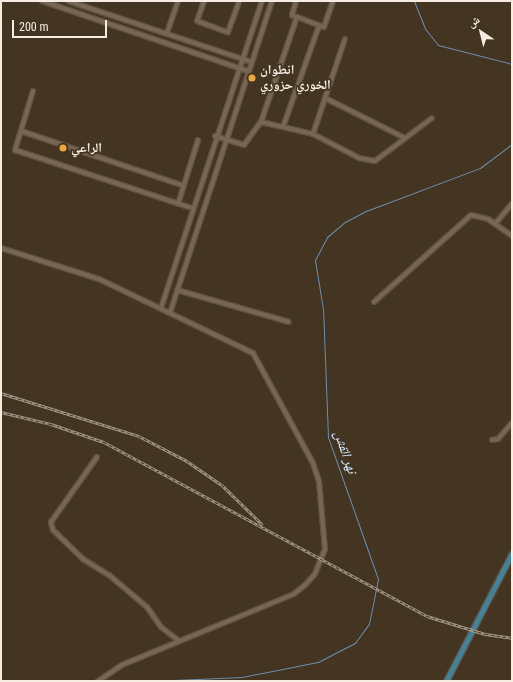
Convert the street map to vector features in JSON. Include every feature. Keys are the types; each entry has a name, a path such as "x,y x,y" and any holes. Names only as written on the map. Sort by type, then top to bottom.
{"main road":[{"path":"446,681 512,553"}],"street":[{"path":"42,1 248,71"},
{"path":"68,1 251,62"},
{"path":"167,33 178,1"},
{"path":"204,1 197,21 228,32 239,1"},
{"path":"161,308 194,209 216,136 262,1"},
{"path":"170,313 272,1"},
{"path":"296,1 292,15 324,27 333,1"},
{"path":"216,136 244,145 261,122 297,17"},
{"path":"283,127 319,26"},
{"path":"312,134 345,39"},
{"path":"33,91 15,150 194,209"},
{"path":"325,98 405,138"},
{"path":"261,122 312,134 359,158 375,161 432,118"},
{"path":"21,131 184,186"},
{"path":"178,204 198,140"},
{"path":"495,224 512,204"},
{"path":"374,302 471,215 495,224 512,236"},
{"path":"1,248 99,279 161,308 199,330 238,342 253,353 313,463 319,481 325,549 315,574 294,594 122,665 98,681"},
{"path":"177,290 289,322"},
{"path":"492,440 498,439 512,423"},
{"path":"97,457 51,522 53,530 83,559 109,575 147,607 161,627 179,641"}],"waterway":[{"name":"نهر القش","path":"414,1 426,30 438,45 512,64"},
{"name":"نهر القش","path":"152,681 242,677 318,662 355,643 369,624 378,579 328,437 323,309 315,260 327,237 345,222 366,211 480,168 512,144"}],"railway":[{"path":"1,393 139,436 187,461 222,485 263,525"},
{"path":"1,412 51,424 104,442 427,616 485,634 512,638"}],"place":[{"name":"انطوان الخوري حزوري","path":"252,78"},
{"name":"الراعي","path":"63,148"}]}
